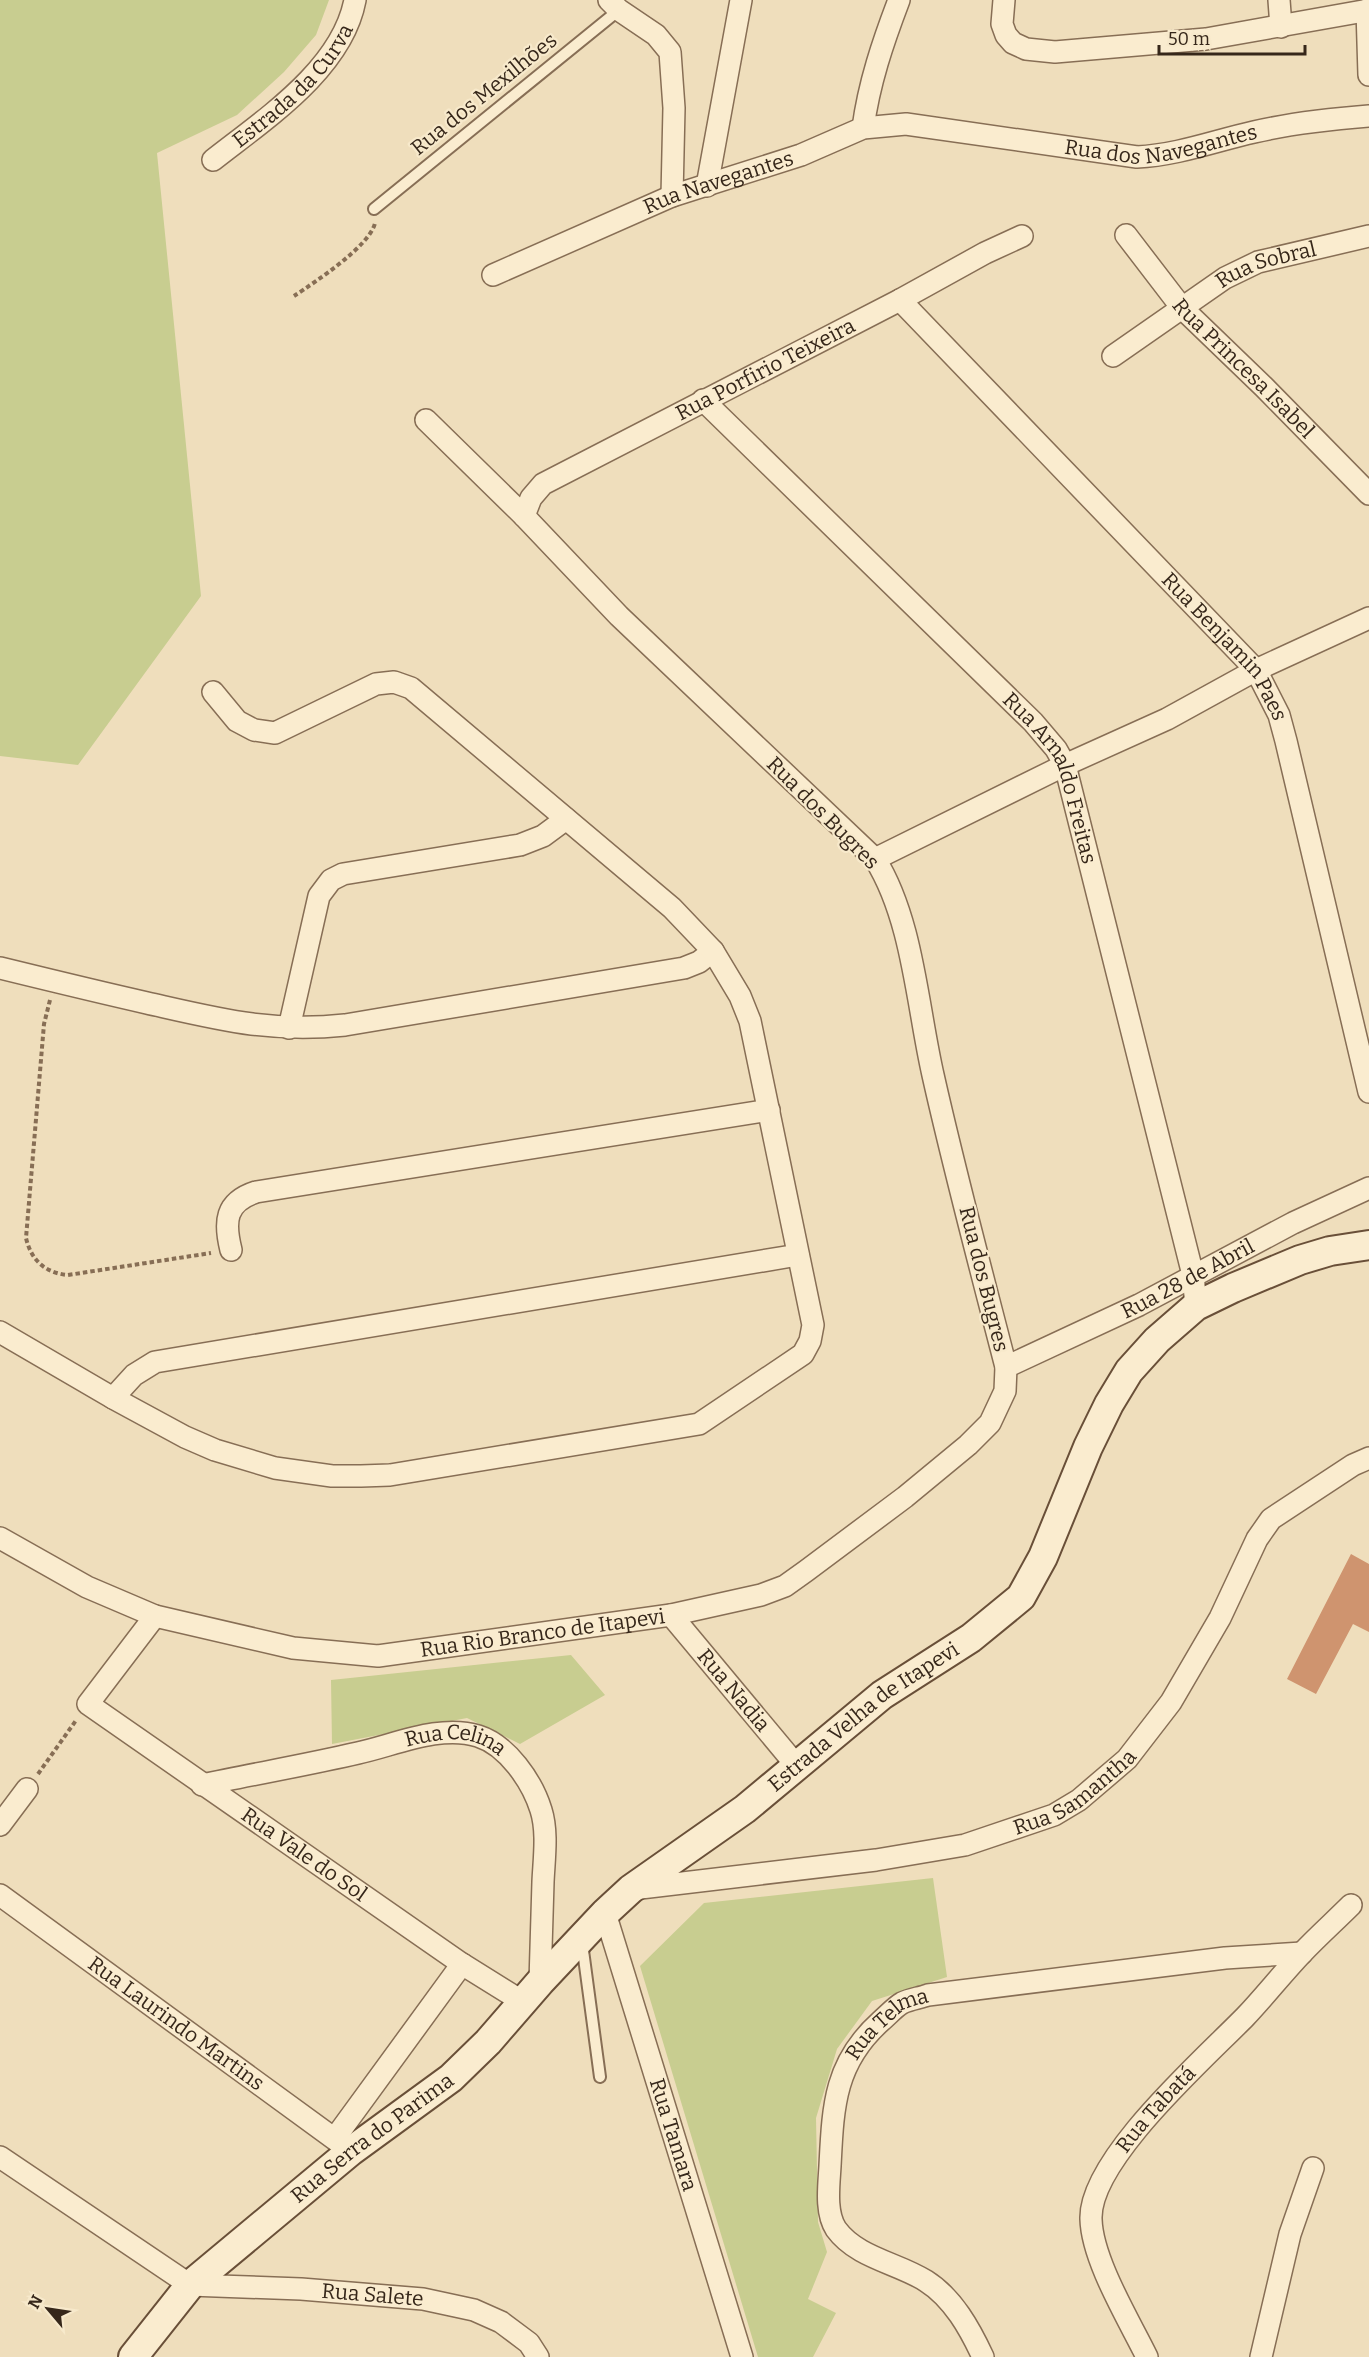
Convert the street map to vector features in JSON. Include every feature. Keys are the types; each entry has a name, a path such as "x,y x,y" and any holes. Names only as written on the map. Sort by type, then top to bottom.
{"street":[{"name":"Estrada da Curva","path":"213,160 269,116 331,56 343,35 355,0"},
{"path":"707,186 741,0"},
{"path":"863,128 867,93 899,0"},
{"path":"1004,0 1002,24 1006,35 1013,43 1026,48 1055,52 1206,39 1368,10 1369,75"},
{"path":"1279,0 1281,27"},
{"path":"614,5 656,35 670,52 674,108 672,196"},
{"name":"Rua dos Navegantes","path":"952,129 1137,156 1159,156 1310,121 1369,116"},
{"name":"Rua Navegantes","path":"493,275 672,196 801,155 863,128 906,124 952,129"},
{"name":"Rua Princesa Isabel","path":"1126,234 1182,308 1264,387 1369,494"},
{"name":"Rua Sobral","path":"1113,356 1225,278 1258,262 1369,236"},
{"name":"Rua Porfirio Teixeira","path":"524,516 531,498 543,484 900,300 985,253 1022,237"},
{"name":"Rua Benjamin Paes","path":"900,300 1256,670 1279,715 1286,741 1369,1092"},
{"name":"Rua Arnaldo Freitas","path":"703,400 1033,722 1056,749 1065,765 1193,1275 1196,1306"},
{"name":"Rua dos Bugres","path":"426,420 524,516 618,616 875,860 887,879 905,937 933,1074 1006,1367"},
{"path":"875,860 1065,765 1167,719 1256,670 1369,618"},
{"path":"0,1332 185,1437 215,1450 275,1468 332,1476 390,1474 699,1424 797,1358 807,1348 813,1333 750,1021 740,996 713,951 687,922 418,694 402,684 385,682 376,684 275,734 254,730 237,721 213,692"},
{"path":"289,1029 319,896 331,880 343,874 520,845 543,836 566,819"},
{"path":"0,968 234,1023 289,1029 345,1025 684,968 699,962 713,951"},
{"path":"231,1250 225,1228 227,1219 236,1203 256,1192 769,1110"},
{"name":"Rua 28 de Abril","path":"1006,1367 1139,1305 1293,1223 1369,1188"},
{"name":"Estrada Velha de Itapevi","path":"605,1913 631,1889 745,1809 882,1695 971,1638 1021,1597 1043,1557 1076,1482 1088,1447 1109,1404 1129,1371 1157,1340 1196,1306 1257,1277 1330,1251 1369,1245"},
{"path":"113,1398 134,1375 155,1362 798,1255"},
{"name":"Rua Rio Branco de Itapevi","path":"0,1538 87,1587 155,1616 293,1648 378,1656 671,1615 761,1595 785,1586 806,1571 904,1497 968,1445 990,1423 1005,1391 1006,1367"},
{"name":"Rua Samantha","path":"631,1889 876,1860 943,1849 965,1845 1054,1815 1088,1793 1127,1759 1171,1702 1220,1618 1257,1539 1271,1519 1353,1465 1369,1458"},
{"name":"Rua Nadia","path":"671,1615 796,1765"},
{"path":"88,1704 155,1616"},
{"name":"Rua Vale do Sol","path":"88,1704 462,1964 531,1992"},
{"name":"Rua Celina","path":"202,1785 357,1754 432,1734 458,1732 479,1736 501,1749 518,1769 541,1810 545,1842 531,1992"},
{"path":"0,1825 27,1789"},
{"name":"Rua Laurindo Martins","path":"0,1895 343,2145"},
{"name":"Rua Tabatá","path":"1147,2357 1115,2293 1095,2246 1090,2218 1096,2192 1112,2162 1148,2114 1351,1905"},
{"name":"Rua Serra do Parima","path":"133,2357 190,2285 343,2145 452,2078 488,2042 605,1913"},
{"name":"Rua Tamara","path":"605,1913 742,2357"},
{"name":"Rua Telma","path":"983,2357 961,2315 938,2290 911,2272 857,2248 836,2228 830,2217 828,2187 834,2101 840,2077 852,2055 871,2031 901,2003 928,1995 1225,1958 1302,1953"},
{"path":"343,2145 462,1964"},
{"path":"0,2157 190,2285"},
{"path":"1261,2357 1290,2234 1313,2168"},
{"name":"Rua Salete","path":"190,2285 301,2289 423,2299 474,2310 501,2322 529,2343 538,2357"}],"lane":[{"name":"Rua dos Mexilhões","path":"374,209 614,5"},
{"path":"581,1940 600,2077"}],"path":[{"path":"294,296 329,271 370,234 374,227 374,209"},
{"path":"55,982 44,1024 26,1238 31,1253 41,1266 49,1271 68,1275 231,1250"},
{"path":"27,1789 88,1704"}],"green space":[{"path":"0,0 329,0 316,35 284,72 237,115 157,153 201,596 78,765 0,756"},
{"path":"571,1655 605,1695 520,1744 467,1718 332,1744 331,1680"},
{"path":"933,1878 947,1977 872,2001 837,2049 816,2118 818,2222 827,2252 808,2299 836,2313 813,2357 758,2357 640,1966 704,1903"}],"building":[{"path":"1351,1554 1369,1564 1369,1632 1353,1624 1316,1694 1287,1679"}]}
